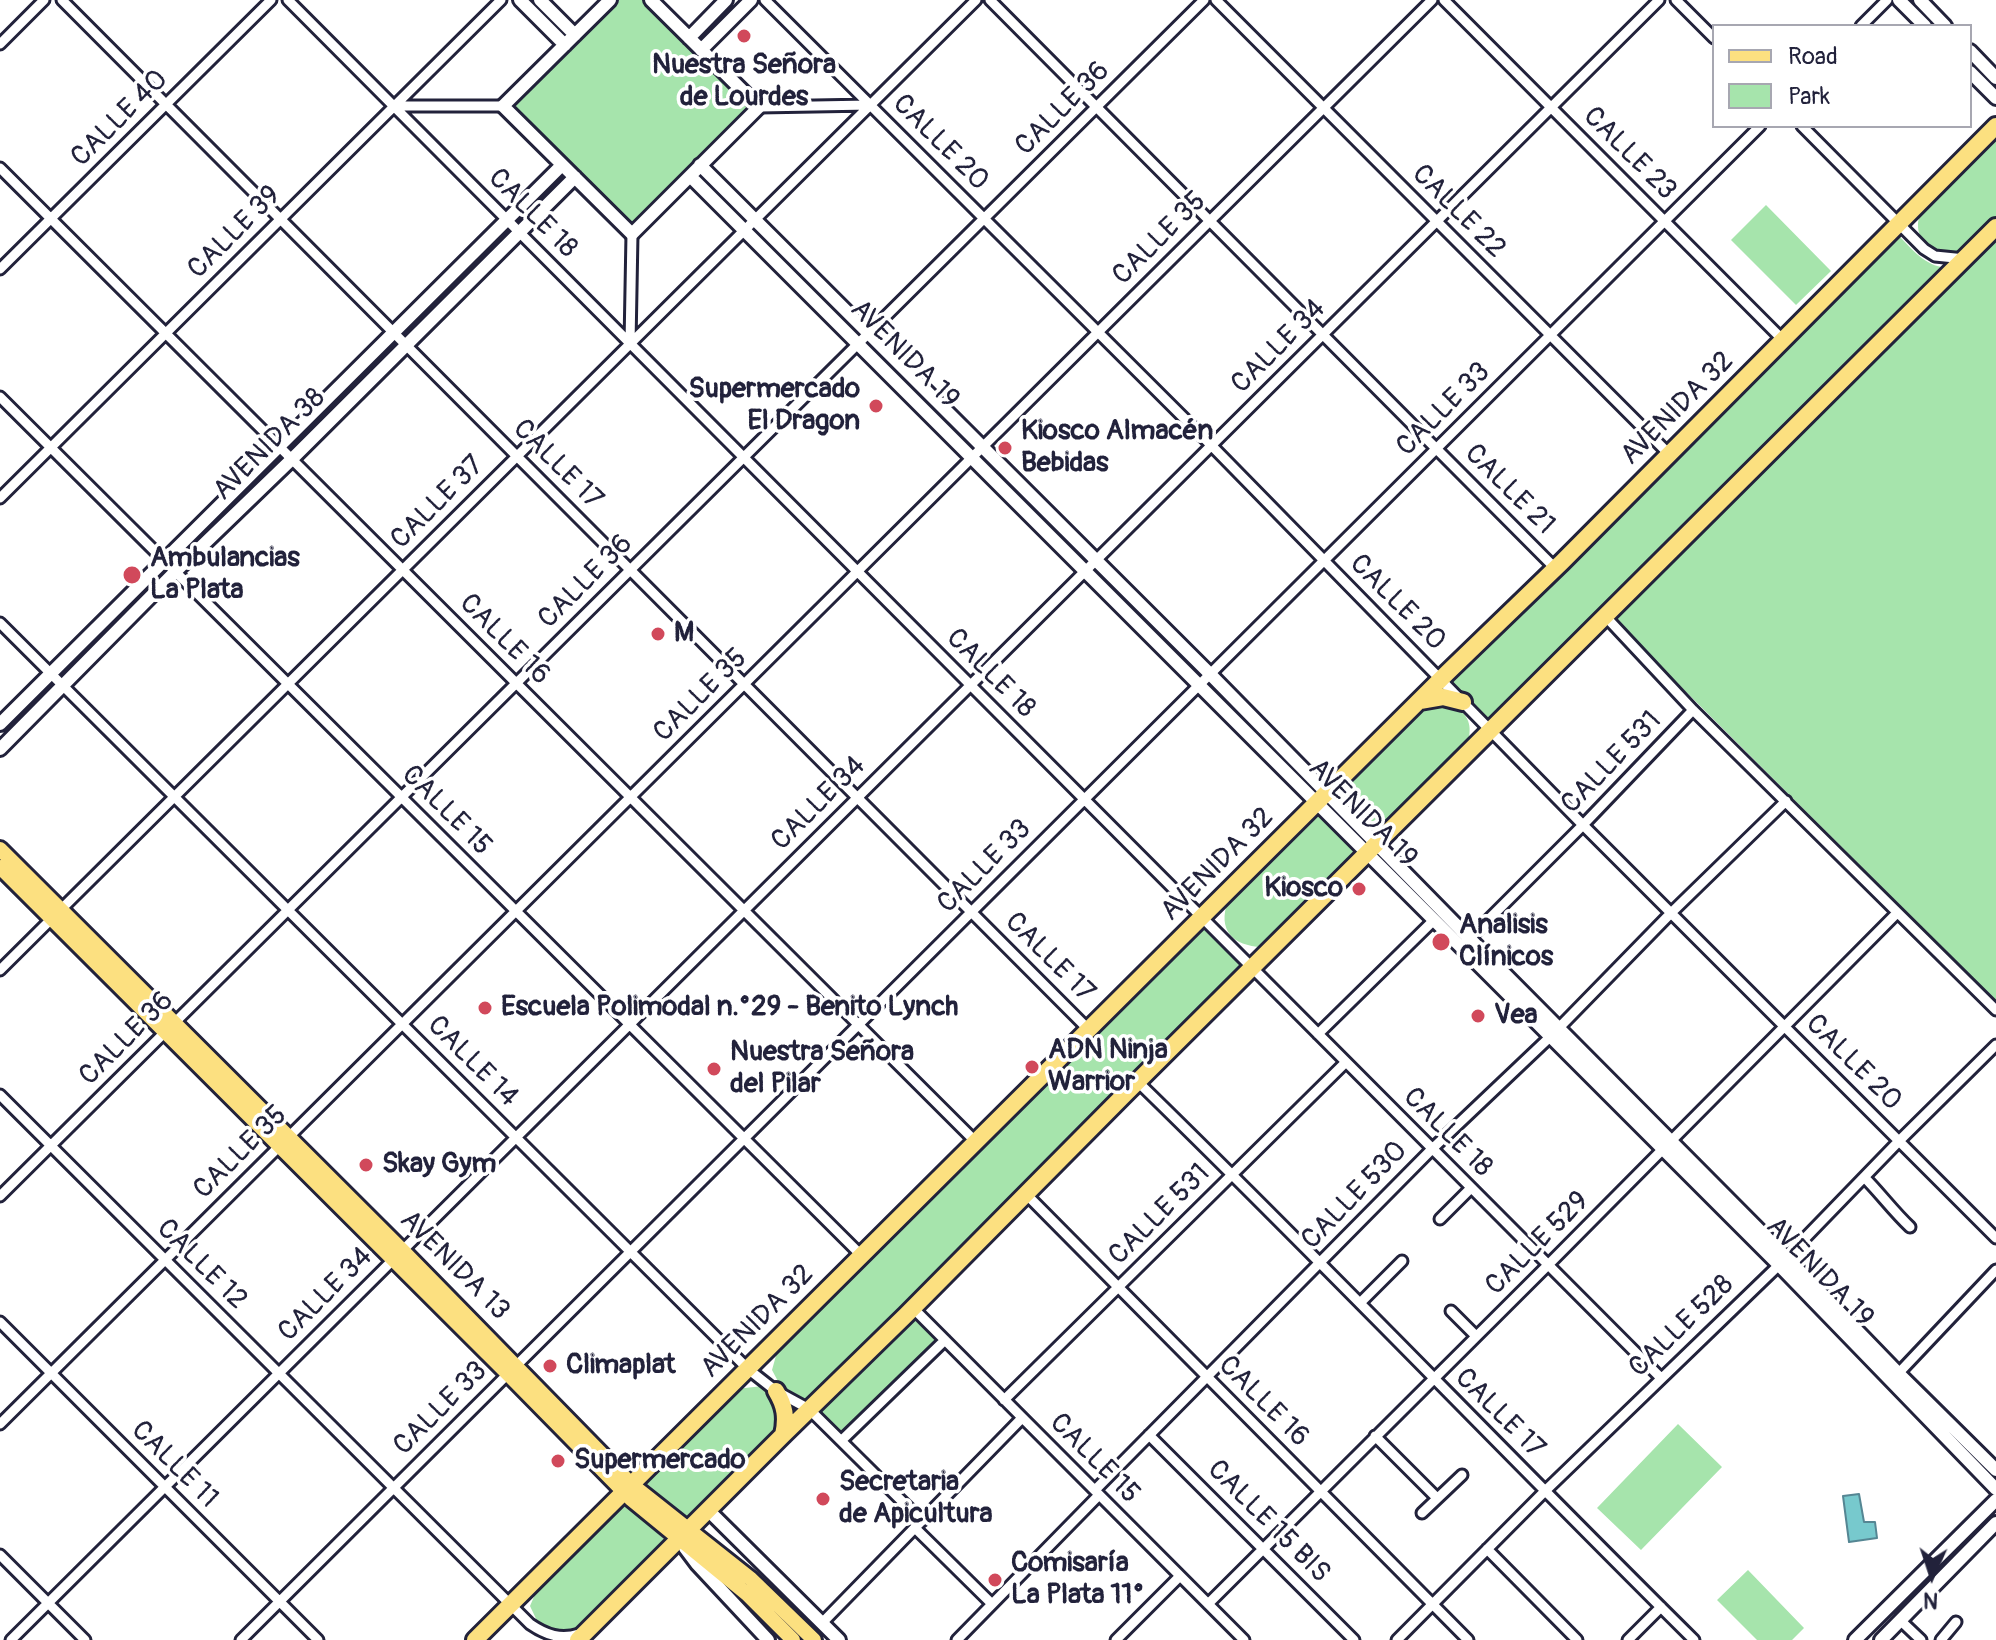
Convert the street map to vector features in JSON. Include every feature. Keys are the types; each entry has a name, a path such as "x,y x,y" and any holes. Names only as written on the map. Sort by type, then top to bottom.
{"highway":[{"name":"AVENIDA 32","path":"475,1640 1996,126"},
{"path":"584,1634 1996,227"},
{"path":"1420,701 1443,697 1463,702"},
{"path":"776,1391 786,1412 783,1435"}],"main road":[{"path":"520,0 565,45"},
{"path":"540,0 575,35"},
{"path":"610,0 503,106 632,234 759,107 651,0"},
{"path":"689,38 726,0"},
{"path":"701,50 751,0"},
{"path":"1899,0 1923,24"},
{"path":"1920,0 1943,24"},
{"path":"1972,53 1996,78"},
{"path":"1972,74 1996,98"},
{"name":"AVENIDA 38","path":"0,724 562,165"},
{"name":"AVENIDA 19","path":"700,165 1210,674 1322,798"},
{"name":"AVENIDA 19","path":"690,176 1200,685 1372,848 1782,1261 1996,1489"},
{"name":"AVENIDA 38","path":"0,749 575,177"},
{"name":"AVENIDA 19","path":"1372,848 1433,921 1465,943"},
{"name":"AVENIDA 13","path":"0,849 56,914 628,1489 684,1534 751,1579 814,1640"},
{"name":"AVENIDA 13","path":"0,867 56,914"},
{"name":"AVENIDA 19","path":"1894,1378 1996,1470"},
{"path":"1855,1640 1996,1500"},
{"path":"708,1510 839,1640"},
{"path":"1881,1640 1996,1523"},
{"path":"684,1534 697,1564 767,1640"},
{"name":"AVENIDA 13","path":"684,1534 693,1548 747,1594 793,1640"}],"street":[{"path":"0,44 44,0"},
{"name":"CALLE 17","path":"62,0 1089,1030"},
{"name":"CALLE 40","path":"0,269 271,0"},
{"name":"CALLE 18","path":"288,0 1661,1378"},
{"name":"CALLE 39","path":"0,498 501,0"},
{"name":"CALLE 20","path":"765,0 1211,445 1583,825 1996,1238"},
{"name":"CALLE 37","path":"0,970 976,0"},
{"name":"CALLE 21","path":"990,0 1555,568"},
{"name":"CALLE 36","path":"0,1196 1204,0"},
{"name":"CALLE 22","path":"1216,0 1669,454"},
{"name":"CALLE 35","path":"0,1424 1432,0"},
{"name":"CALLE 23","path":"1444,0 1783,340"},
{"name":"CALLE 34","path":"11,1640 1659,0"},
{"path":"1676,0 1712,36"},
{"path":"1863,24 1887,0"},
{"path":"759,107 870,105"},
{"path":"394,106 503,106"},
{"name":"CALLE 33","path":"241,1640 1758,128"},
{"path":"1804,128 1924,249 1935,256 1965,259"},
{"name":"CALLE 16","path":"0,168 976,1142"},
{"path":"630,344 632,234"},
{"name":"CALLE 15","path":"0,397 862,1256"},
{"path":"1606,617 1693,710 1996,1010"},
{"name":"CALLE 14","path":"0,623 748,1369 776,1391 809,1409 842,1440 992,1604"},
{"name":"CALLE 531","path":"1465,943 1693,710"},
{"name":"CALLE 530","path":"957,1640 1207,1376 1432,1149 1554,1033 1786,801"},
{"name":"CALLE 529","path":"1208,1604 1897,913"},
{"path":"1318,1034 1433,921"},
{"name":"CALLE 528","path":"1397,1640 1782,1261 1996,1045"},
{"name":"CALLE 531","path":"1004,1400 1346,1062"},
{"name":"CALLE 17","path":"1138,1082 1322,1262 1544,1492 1694,1640"},
{"name":"CALLE 12","path":"0,1095 530,1624 549,1635 569,1638 584,1634"},
{"path":"1864,1177 1910,1227"},
{"path":"1440,1219 1471,1188"},
{"name":"CALLE 16","path":"1027,1195 1468,1640"},
{"path":"1360,1303 1402,1261"},
{"path":"1894,1378 1996,1270"},
{"name":"CALLE 15","path":"913,1308 1244,1640"},
{"path":"1451,1311 1476,1336"},
{"name":"CALLE 11","path":"0,1322 318,1640"},
{"path":"842,1440 945,1340"},
{"path":"822,1623 1022,1418"},
{"name":"CALLE 15 BIS","path":"1149,1435 1354,1640"},
{"path":"1375,1436 1437,1498"},
{"path":"1422,1513 1462,1475"},
{"path":"1487,1549 1577,1640"},
{"path":"0,1555 85,1640"},
{"path":"1116,1640 1180,1576"},
{"path":"1628,1640 1661,1607"},
{"path":"1901,1621 1921,1640"},
{"path":"1941,1640 1956,1622"}],"green space":[{"path":"616,0 644,0 748,105 747,113 635,222 627,222 515,111 515,102"},
{"path":"1996,135 1996,221 1974,245 1963,252 1951,255 1930,249 1919,232 1920,215"},
{"path":"1766,205 1831,271 1796,305 1731,240"},
{"path":"1898,235 1925,260 1946,268 1492,724 1449,681"},
{"path":"1996,240 1996,1001 1618,624 1617,618"},
{"path":"1426,704 1455,704 1469,723 1467,748 1376,838 1334,795"},
{"path":"1318,813 1359,855 1262,947 1236,940 1226,928 1228,901"},
{"path":"1202,926 1244,969 810,1405 781,1387 772,1370 777,1352"},
{"path":"911,1317 936,1339 843,1433 817,1411"},
{"path":"763,1386 779,1399 780,1431 692,1521 642,1485 736,1389"},
{"path":"1678,1424 1722,1467 1641,1550 1597,1508"},
{"path":"625,1502 667,1542 577,1634 559,1634 539,1625 530,1606 536,1592"},
{"path":"1748,1570 1804,1628 1792,1640 1757,1640 1717,1600"}],"water":[{"path":"1859,1494 1864,1522 1875,1522 1877,1538 1849,1542 1843,1496"}],"place":[{"name":"Nuestra Señora de Lourdes","path":"744,36"},
{"name":"Supermercado El Dragon","path":"876,406"},
{"name":"Kiosco Almacén Bebidas","path":"1005,448"},
{"name":"Ambulancias La Plata","path":"132,575"},
{"name":"M","path":"658,634"},
{"name":"Kiosco","path":"1359,889"},
{"name":"Analisis Clínicos","path":"1441,942"},
{"name":"Escuela Polimodal n.°29 - Benito Lynch","path":"485,1008"},
{"name":"Vea","path":"1478,1016"},
{"name":"ADN Ninja Warrior","path":"1032,1067"},
{"name":"Nuestra Señora del Pilar","path":"714,1069"},
{"name":"Skay Gym","path":"366,1165"},
{"name":"Climaplat","path":"550,1366"},
{"name":"Supermercado","path":"558,1461"},
{"name":"Secretaria de Apicultura","path":"823,1499"},
{"name":"Comisaría La Plata 11°","path":"995,1580"}]}
